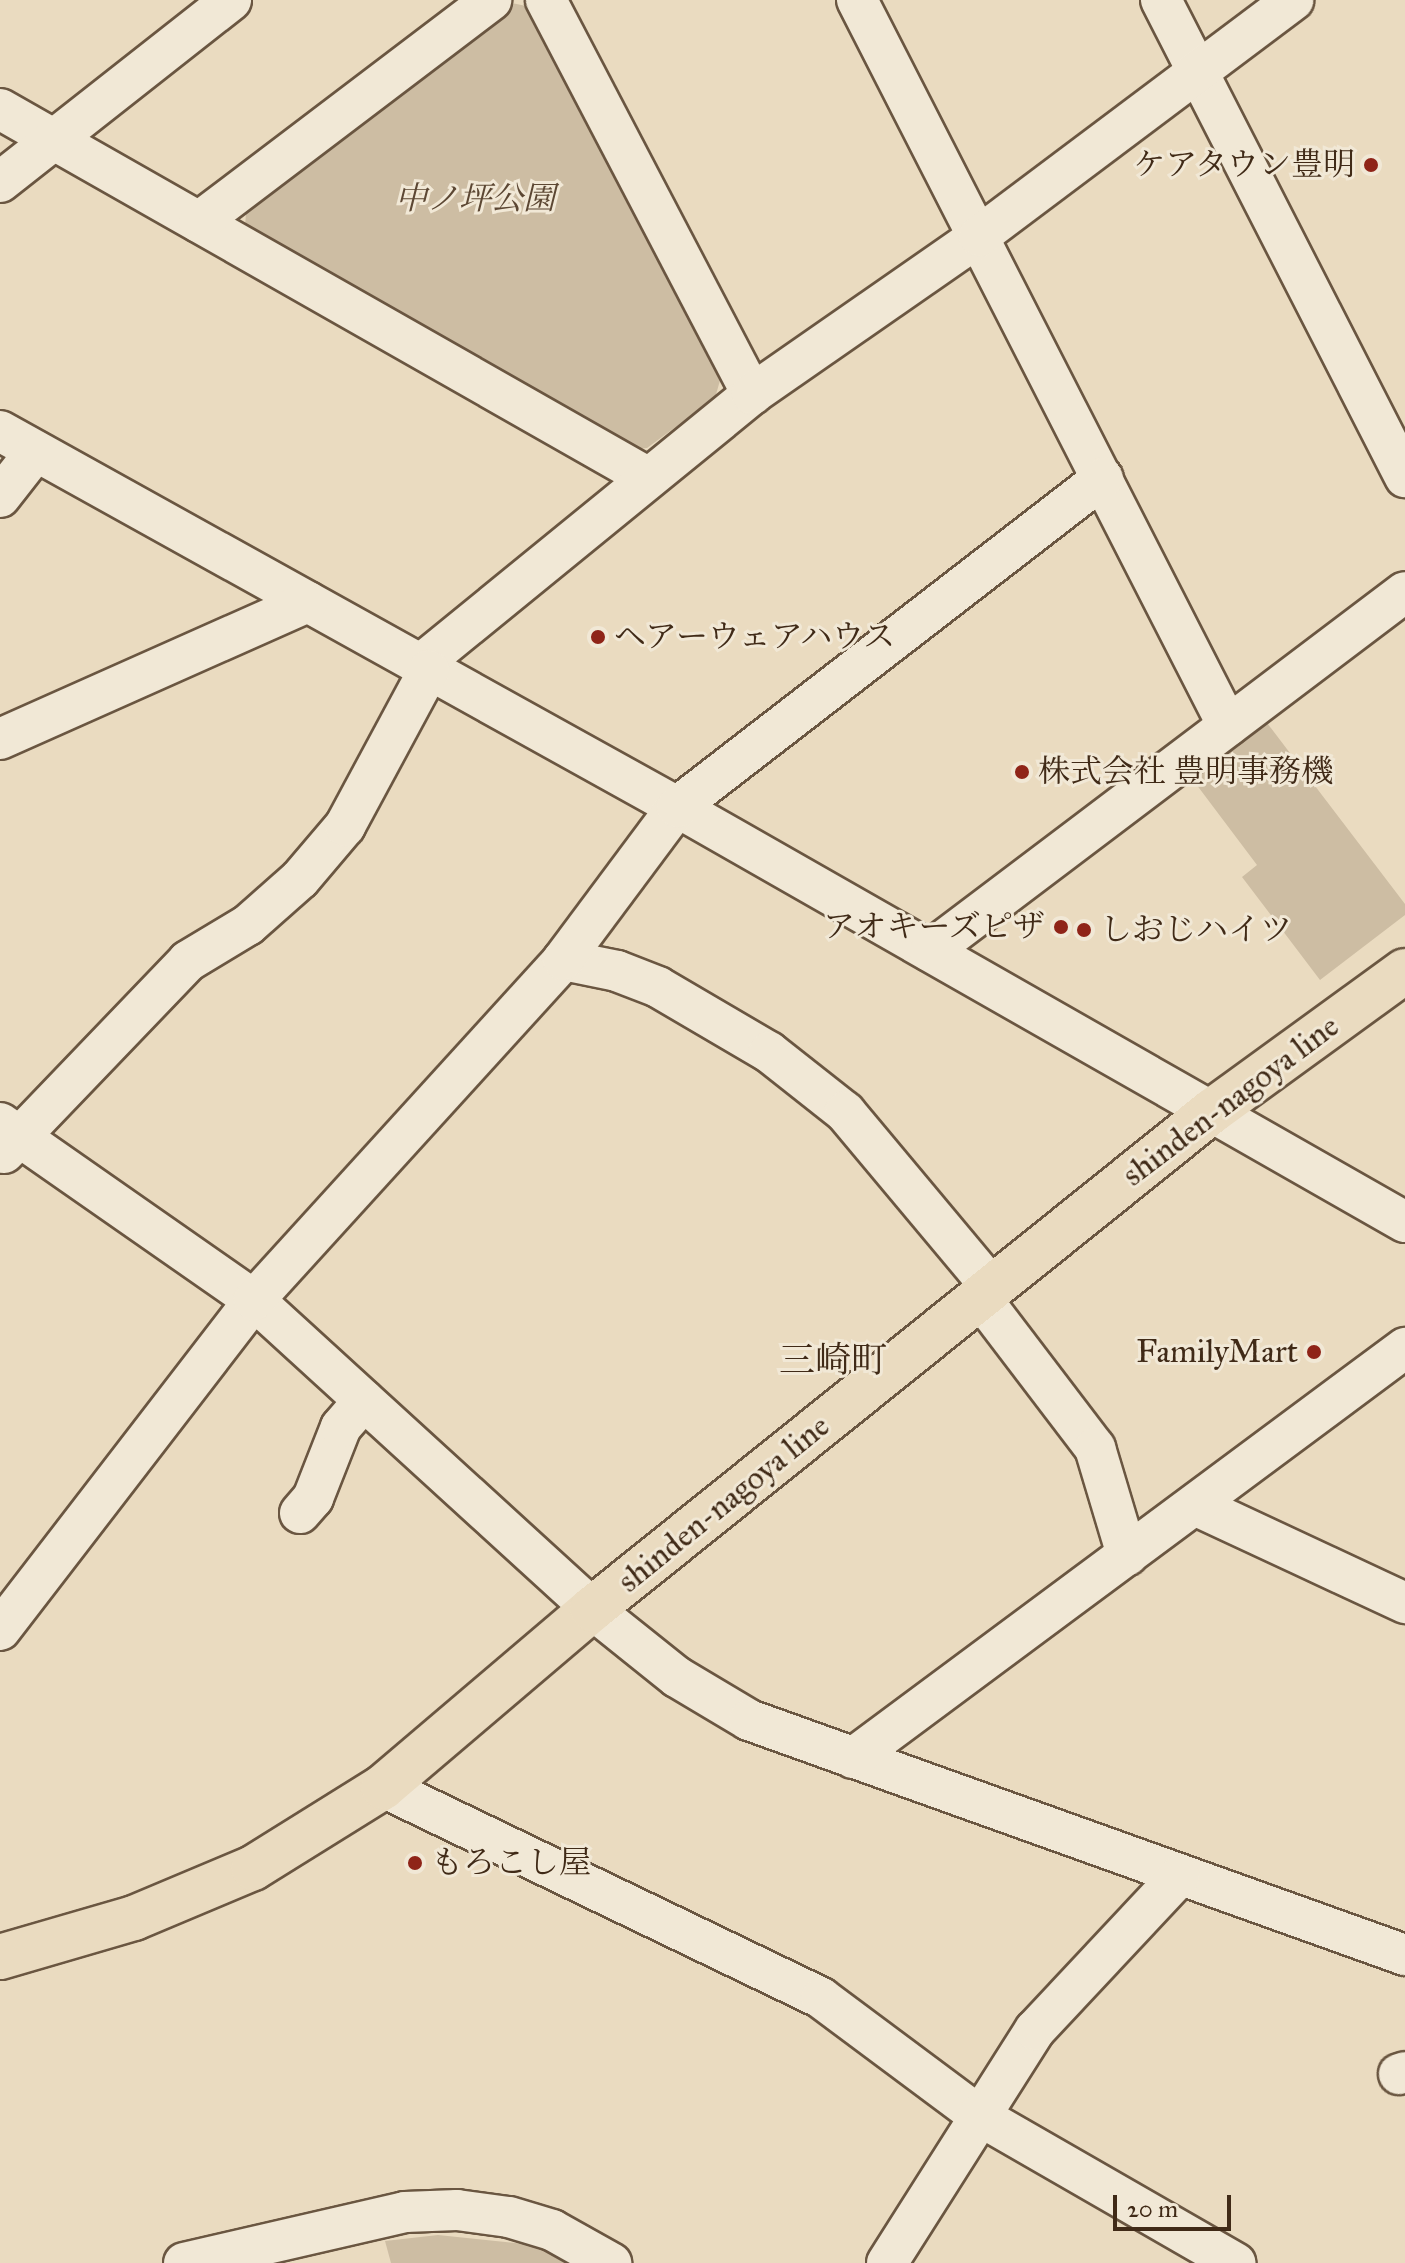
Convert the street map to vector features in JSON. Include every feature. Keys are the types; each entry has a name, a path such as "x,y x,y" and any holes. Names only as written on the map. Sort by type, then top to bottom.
{"main road":[{"name":"shinden-nagoya line","path":"0,1957 134,1918 253,1868 383,1787 592,1609 1212,1111 1405,971"}],"street":[{"path":"0,182 56,141 231,0"},
{"path":"199,222 491,0"},
{"path":"546,0 752,394"},
{"path":"857,0 1228,726"},
{"path":"1161,0 1405,477"},
{"path":"1293,0 979,236 752,394 647,477 424,667 345,826 300,879 248,925 188,961 8,1139 254,1300 592,1609 677,1677 749,1720 1405,1955"},
{"path":"0,109 647,477"},
{"path":"0,431 677,807 1405,1222"},
{"path":"0,497 36,451"},
{"path":"0,1630 254,1300 563,960 677,807 1103,478"},
{"path":"930,951 1405,592"},
{"path":"0,739 308,602"},
{"path":"563,960 617,971 658,987 769,1052 845,1112 986,1292 1095,1448 1127,1555"},
{"path":"853,1758 1197,1506 1405,1348"},
{"path":"300,1513 313,1498 341,1427 364,1401"},
{"path":"1197,1506 1405,1603"},
{"path":"383,1787 821,1998 978,2115 1235,2263"},
{"path":"887,2263 978,2115 1035,2030 1179,1876"},
{"path":"184,2263 405,2212 457,2210 509,2217 552,2230 611,2263"}],"green space":[{"name":"中ノ坪公園","path":"507,2 531,7 721,377 715,398 647,448 636,449 245,227 247,199"},
{"path":"1264,719 1405,904 1405,915 1320,980 1242,877 1257,865 1190,776"},
{"path":"438,2235 534,2245 569,2263 391,2263 385,2241"}],"place":[{"name":"ケアタウン豊明","path":"1371,165"},
{"name":"ヘアーウェアハウス","path":"598,637"},
{"name":"株式会社 豊明事務機","path":"1022,772"},
{"name":"アオキーズピザ","path":"1061,927"},
{"name":"しおじハイツ","path":"1084,930"},
{"name":"FamilyMart","path":"1314,1352"},
{"name":"もろこし屋","path":"415,1863"}],"district":[{"name":"三崎町","path":"833,1361"}]}
